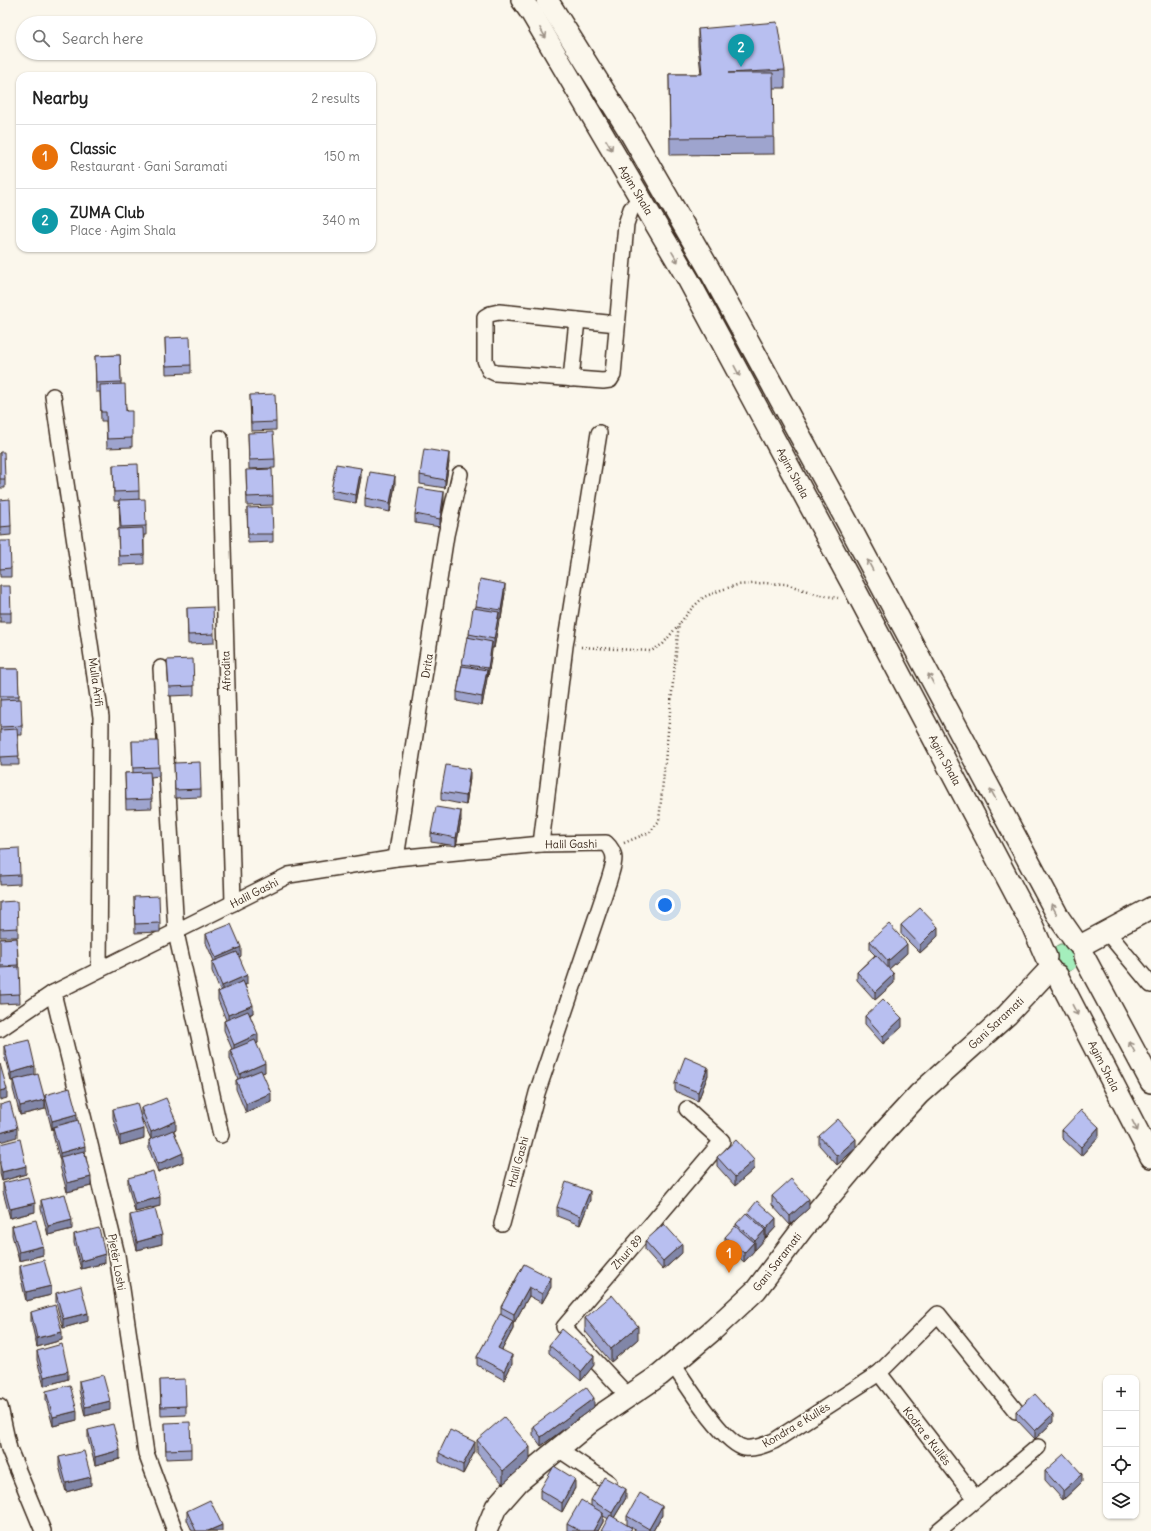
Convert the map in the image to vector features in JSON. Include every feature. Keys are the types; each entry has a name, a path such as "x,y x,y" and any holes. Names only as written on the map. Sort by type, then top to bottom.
{"main road":[{"name":"Agim Shala","path":"522,0 532,14 688,279 857,593 1033,928 1051,967 1151,1157"},
{"path":"547,0 631,134 710,269 1059,918 1080,948 1151,1082"},
{"path":"1080,948 1151,908"},
{"path":"1063,938 1080,948 1083,964 1076,973 1070,976 1051,967 1048,948 1052,943 1063,938"},
{"name":"Gani Saramati","path":"486,1531 496,1507 518,1482 557,1448 592,1421 660,1375 713,1330 756,1290 803,1228 883,1133 919,1094 1007,1015 1051,967"}],"street":[{"path":"617,324 499,312 490,314 485,317 485,360 489,370 495,373 603,381 610,380 613,375 626,224 631,209 640,198"},
{"path":"571,379 577,320"},
{"name":"Mulla Arifi","path":"53,396 101,717 99,969"},
{"path":"541,844 565,646 599,433"},
{"name":"Afrodita","path":"220,438 233,903"},
{"name":"Drita","path":"396,858 446,535 460,474"},
{"path":"161,668 176,933 221,1136"},
{"name":"Halil Gashi","path":"0,1029 54,993 99,969 176,933 289,875 396,858 541,844 606,843 612,849 614,857 609,880 537,1093 502,1224"},
{"path":"1107,932 1151,985"},
{"name":"Pjetër Loshi","path":"54,993 117,1255 146,1453 175,1531"},
{"name":"Zhuri 89","path":"628,1396 564,1326 722,1141 687,1109"},
{"name":"Kondra e Kullës","path":"673,1364 725,1436 743,1448 759,1448 774,1441 878,1373 938,1314 1016,1411"},
{"name":"Kodra e Kullës","path":"878,1373 976,1499"},
{"path":"0,1407 9,1449 43,1531"},
{"path":"938,1531 1038,1447"},
{"path":"557,1448 609,1483"}],"path":[{"path":"565,646 651,651 663,644 692,608 704,597 738,585 764,583 786,584 816,594 844,599 857,593"},
{"path":"612,849 650,832 660,821 679,623"}],"green space":[{"path":"1060,944 1074,947 1078,963 1070,971 1063,972 1051,954 1056,946"}],"building":[{"path":"777,22 785,70 728,73 773,73 774,137 670,138 669,74 702,74 698,29"},
{"path":"190,337 191,365 166,366 165,338"},
{"path":"120,355 121,382 96,383 95,356"},
{"path":"125,384 126,411 132,411 132,438 107,439 106,412 101,412 100,385"},
{"path":"275,394 276,422 251,423 250,395"},
{"path":"273,432 275,459 249,460 248,433"},
{"path":"424,449 449,453 445,480 420,475"},
{"path":"0,452 4,452 5,479 0,479"},
{"path":"138,464 139,491 114,492 113,465"},
{"path":"336,464 361,468 356,495 331,490"},
{"path":"272,469 273,496 247,497 246,470"},
{"path":"370,472 395,476 390,503 365,498"},
{"path":"419,488 444,492 440,519 415,514"},
{"path":"10,499 11,526 0,527 0,500"},
{"path":"145,499 146,526 121,527 119,500"},
{"path":"272,507 273,534 248,534 247,508"},
{"path":"143,528 144,555 119,556 118,529"},
{"path":"0,541 10,541 11,568 0,569"},
{"path":"480,579 505,584 501,610 476,606"},
{"path":"0,586 10,586 11,613 0,613"},
{"path":"213,607 214,634 188,635 187,608"},
{"path":"473,608 499,612 494,639 469,634"},
{"path":"467,637 492,642 488,668 462,664"},
{"path":"193,659 194,686 169,687 167,660"},
{"path":"462,666 487,670 482,697 457,692"},
{"path":"0,669 18,669 19,696 0,696"},
{"path":"21,699 22,726 0,727 0,700"},
{"path":"17,729 19,756 0,757 0,730"},
{"path":"132,741 158,741 159,767 133,768"},
{"path":"200,762 201,789 175,790 174,763"},
{"path":"446,765 470,769 466,796 441,792"},
{"path":"150,772 152,799 126,800 125,773"},
{"path":"436,807 461,811 456,838 431,833"},
{"path":"19,848 20,875 0,876 0,849"},
{"path":"159,896 160,923 135,924 134,897"},
{"path":"17,901 18,928 0,929 0,902"},
{"path":"920,908 938,927 920,945 901,925"},
{"path":"231,924 241,947 216,958 206,934"},
{"path":"889,924 907,944 888,961 870,941"},
{"path":"17,938 18,965 0,966 0,939"},
{"path":"237,952 247,975 222,986 212,962"},
{"path":"876,955 894,974 875,992 857,972"},
{"path":"19,967 20,994 0,995 0,968"},
{"path":"243,981 253,1005 228,1015 218,992"},
{"path":"883,999 902,1018 883,1036 865,1016"},
{"path":"248,1011 258,1034 234,1045 224,1021"},
{"path":"29,1040 35,1066 11,1073 4,1046"},
{"path":"255,1040 265,1063 240,1074 230,1050"},
{"path":"685,1057 708,1067 698,1092 675,1083"},
{"path":"0,1064 7,1089 0,1091"},
{"path":"261,1070 271,1093 246,1104 236,1080"},
{"path":"38,1074 45,1100 20,1106 13,1080"},
{"path":"70,1088 77,1114 52,1121 45,1095"},
{"path":"166,1098 176,1121 151,1132 141,1108"},
{"path":"10,1102 17,1128 0,1133 0,1105"},
{"path":"137,1103 144,1129 120,1136 113,1109"},
{"path":"1081,1110 1099,1127 1081,1147 1062,1130"},
{"path":"838,1119 856,1139 837,1156 819,1136"},
{"path":"78,1120 85,1146 60,1153 53,1127"},
{"path":"173,1130 183,1153 158,1164 149,1140"},
{"path":"20,1139 26,1166 2,1172 0,1165 0,1144"},
{"path":"736,1140 754,1160 735,1177 717,1157"},
{"path":"84,1151 91,1177 67,1183 60,1157"},
{"path":"153,1171 160,1197 135,1204 128,1178"},
{"path":"28,1177 35,1203 10,1209 3,1183"},
{"path":"791,1179 809,1199 790,1216 772,1196"},
{"path":"566,1182 590,1191 580,1216 557,1207"},
{"path":"65,1194 72,1220 48,1226 41,1200"},
{"path":"757,1201 776,1218 766,1229 748,1212"},
{"path":"155,1209 162,1235 137,1242 130,1215"},
{"path":"746,1213 765,1230 755,1241 736,1224"},
{"path":"36,1220 43,1246 19,1252 12,1226"},
{"path":"664,1224 682,1244 663,1261 645,1241"},
{"path":"735,1226 754,1242 744,1253 725,1237"},
{"path":"99,1228 105,1254 81,1261 74,1234"},
{"path":"44,1260 51,1286 26,1292 20,1266"},
{"path":"524,1264 551,1278 542,1294 529,1287 514,1314 501,1307"},
{"path":"81,1286 88,1313 63,1319 56,1293"},
{"path":"612,1295 638,1326 611,1349 585,1318"},
{"path":"55,1305 62,1332 37,1338 31,1312"},
{"path":"500,1314 513,1321 498,1348 512,1355 504,1371 477,1357"},
{"path":"562,1329 594,1356 581,1372 549,1345"},
{"path":"62,1344 68,1371 44,1377 37,1351"},
{"path":"103,1375 110,1401 85,1407 79,1381"},
{"path":"185,1379 186,1406 161,1407 160,1380"},
{"path":"70,1385 77,1411 53,1417 46,1391"},
{"path":"586,1387 594,1398 541,1437 533,1426"},
{"path":"1035,1394 1053,1414 1035,1431 1016,1411"},
{"path":"504,1417 530,1447 503,1471 477,1440"},
{"path":"190,1422 191,1449 166,1450 165,1423"},
{"path":"113,1424 120,1450 95,1457 88,1430"},
{"path":"450,1430 475,1442 463,1465 439,1453"},
{"path":"84,1451 91,1477 66,1483 59,1457"},
{"path":"1064,1454 1082,1474 1063,1491 1045,1471"},
{"path":"554,1466 575,1479 562,1503 540,1490"},
{"path":"604,1477 626,1489 612,1513 591,1500"},
{"path":"640,1493 662,1506 649,1529 627,1516"},
{"path":"210,1500 222,1525 208,1531 196,1531 187,1511"},
{"path":"581,1500 603,1513 593,1531 580,1531 567,1524"},
{"path":"610,1515 632,1528 630,1531 601,1531"}],"place":[{"name":"ZUMA Club","path":"741,67"},
{"name":"Classic","path":"729,1273"}]}
